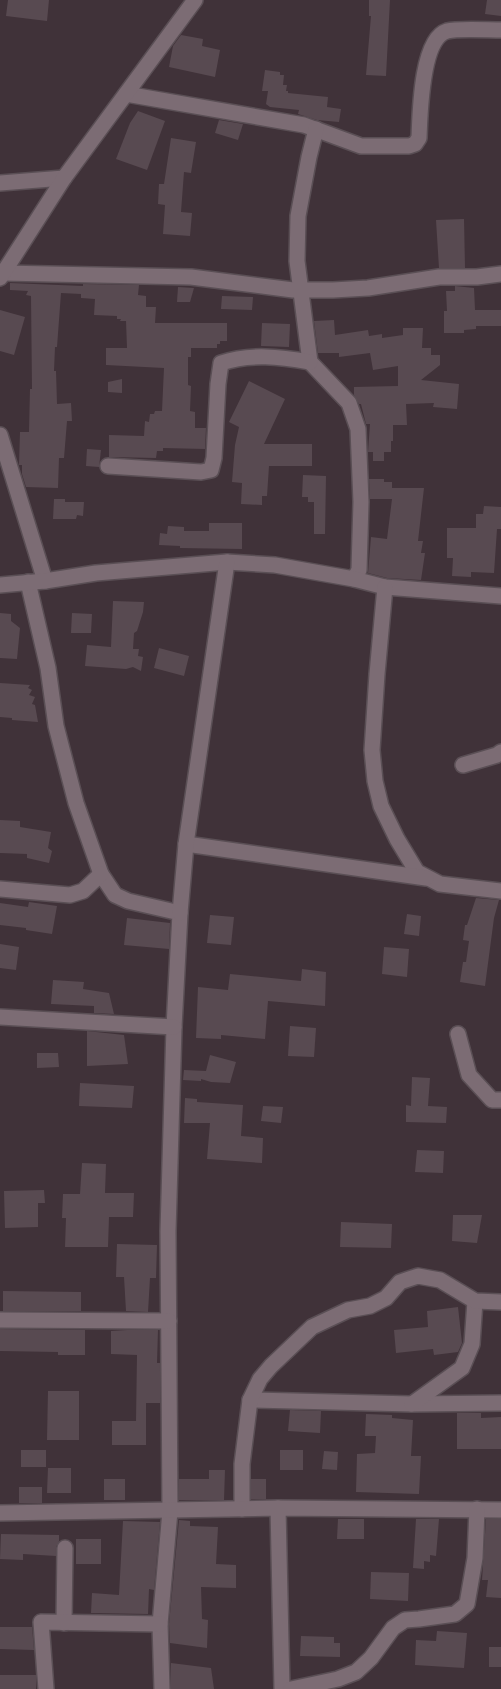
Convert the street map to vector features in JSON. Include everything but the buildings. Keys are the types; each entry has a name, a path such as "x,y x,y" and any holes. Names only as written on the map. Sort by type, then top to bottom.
{"street":[{"path":"1,276 64,178 195,0"},
{"path":"126,94 304,125 360,146 409,146 414,144 419,138 423,78 434,41 439,35 448,31 501,30"},
{"path":"316,129 298,216 297,261 310,362 349,403 358,429 361,502 359,570 354,579"},
{"path":"0,183 64,178"},
{"path":"1,276 191,276 300,290 333,290 368,288 439,277 477,277 501,274"},
{"path":"108,466 201,472 211,470 214,458 221,363 236,358 279,357 310,362"},
{"path":"0,435 44,581"},
{"path":"162,1689 160,1624 170,1511 168,1231 174,1027 180,913 186,844 227,562"},
{"path":"0,584 44,581 96,573 227,562 275,565 354,579 385,587 501,596"},
{"path":"28,582 48,668 56,726 76,804 101,874 115,894 128,900 180,913"},
{"path":"385,587 372,750 375,781 381,806 397,839 417,872 440,884 501,890"},
{"path":"463,766 501,752"},
{"path":"186,844 428,879"},
{"path":"0,889 70,895 83,891 101,874"},
{"path":"0,1017 174,1027"},
{"path":"458,1034 469,1075 492,1100 501,1100"},
{"path":"242,1509 242,1464 250,1400 260,1380 271,1366 312,1327 348,1310 370,1306 386,1298 400,1282 418,1276 440,1280 475,1302 501,1302"},
{"path":"412,1404 462,1368 472,1344 475,1302"},
{"path":"0,1320 169,1321"},
{"path":"250,1400 412,1404 501,1403"},
{"path":"0,1513 278,1508 501,1510"},
{"path":"278,1508 282,1689"},
{"path":"291,1689 338,1679 356,1672 371,1658 393,1628 405,1620 419,1620 455,1614 467,1604 476,1558 477,1509"},
{"path":"64,1623 65,1548"},
{"path":"46,1689 41,1622 160,1624"}]}
